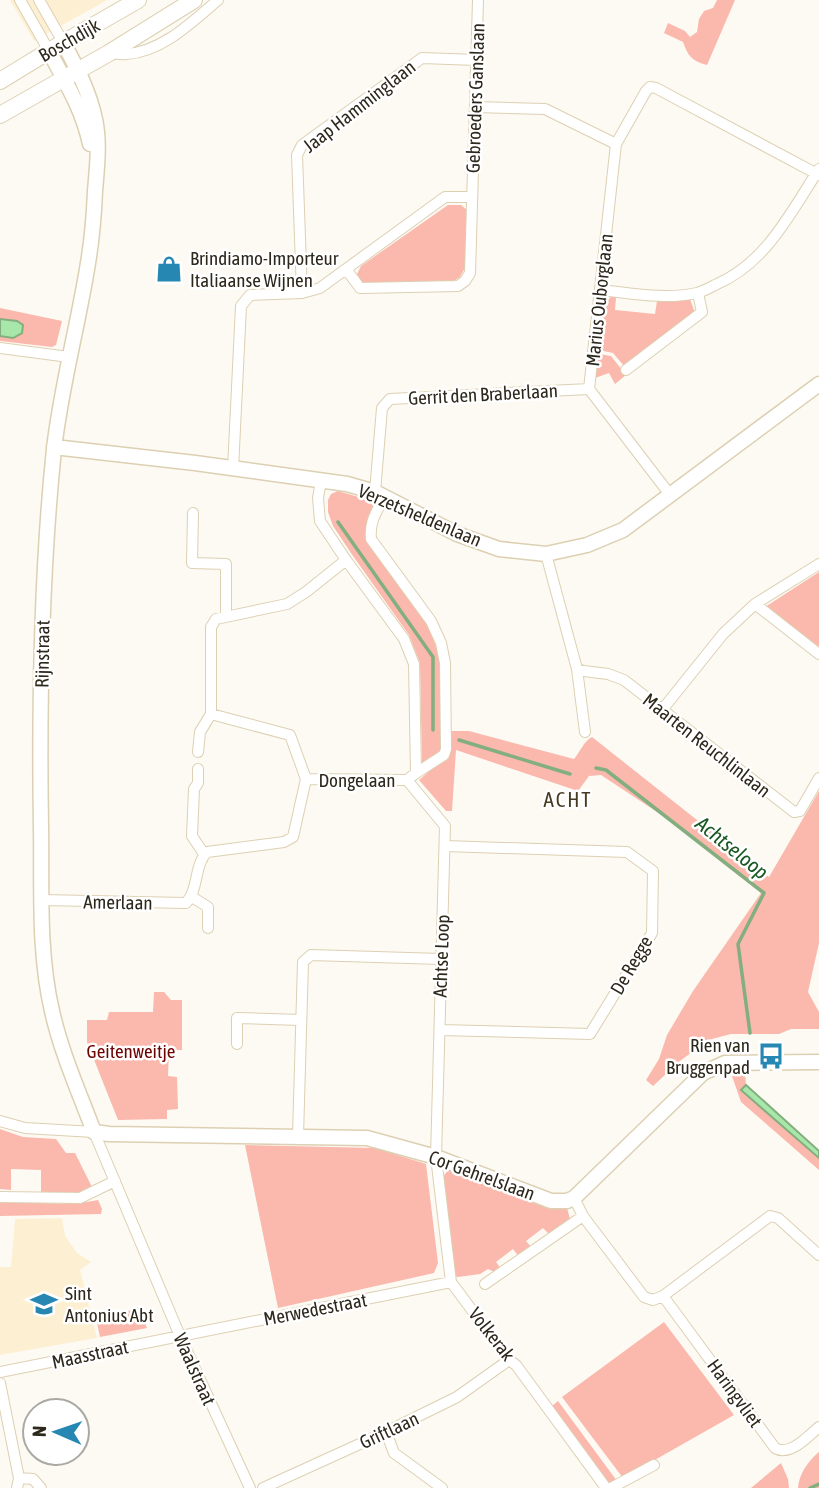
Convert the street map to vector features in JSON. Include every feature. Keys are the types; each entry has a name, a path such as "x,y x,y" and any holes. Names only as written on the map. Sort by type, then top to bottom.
{"main road":[{"name":"Boschdijk","path":"0,81 138,0"},
{"name":"Boschdijk","path":"0,115 109,53 194,0"}],"street":[{"path":"20,0 56,47"},
{"path":"39,0 56,47"},
{"name":"Boschdijk","path":"109,53 127,54 156,46 184,29 218,0"},
{"name":"Gebroeders Ganslaan","path":"346,269 360,288 458,286 470,273 478,0"},
{"name":"Rijnstraat","path":"56,47 71,74 87,88 96,122 98,146 88,264 54,447 44,565 39,759 42,900 45,974 52,1013 94,1132"},
{"name":"Jaap Hamminglaan","path":"302,293 298,155 302,145 422,58 476,60"},
{"name":"Marius Ouborglaan","path":"671,496 589,389 616,144 650,87 818,172"},
{"path":"475,107 545,109 616,144"},
{"path":"600,290 657,296 698,293 724,281 748,266 767,248 818,172"},
{"name":"Gebroeders Ganslaan","path":"233,469 240,306 250,295 302,293 320,288 445,197 472,197"},
{"path":"626,370 702,312 698,293"},
{"path":"0,348 69,357"},
{"name":"Verzetsheldenlaan","path":"54,447 346,484 380,495 457,534 499,549 546,554 587,545 623,530 819,384"},
{"name":"Gerrit den Braberlaan","path":"380,495 382,408 390,399 589,389"},
{"path":"321,481 318,498 320,521 404,639 414,664 416,773"},
{"path":"380,495 370,528 371,539 431,621 441,643 445,663 446,749 444,755 407,780"},
{"path":"193,513 192,563 226,564 226,617"},
{"path":"546,554 577,669 585,732"},
{"path":"198,752 200,732 211,714 211,627 216,619 288,604 346,560"},
{"path":"662,710 723,634 755,604 819,564"},
{"path":"755,604 819,654"},
{"name":"Maarten Reuchlinlaan","path":"577,669 608,674 624,680 794,812 800,811 819,778"},
{"path":"204,854 284,842 293,837 306,779 290,735 211,714"},
{"path":"198,769 198,783 194,789 192,836 204,854 192,897 208,907 208,928"},
{"name":"Dongelaan","path":"306,779 407,780"},
{"name":"Achtse Loop","path":"407,780 445,826 436,1157"},
{"name":"De Regge","path":"440,1030 590,1034 652,933 653,871 627,852 445,846"},
{"name":"Amerlaan","path":"42,900 186,902 192,897"},
{"path":"298,1136 303,962 311,955 441,959"},
{"path":"237,1044 237,1018 301,1020"},
{"path":"819,1062 725,1063 703,1073 574,1198 583,1216 644,1297 653,1300 663,1296 770,1216 778,1218 819,1255"},
{"path":"0,1121 25,1128 94,1132"},
{"name":"Cor Gehrelslaan","path":"94,1132 368,1138 436,1157 551,1201 574,1198"},
{"name":"Waalstraat","path":"94,1132 180,1336 250,1488"},
{"name":"Volkerak","path":"436,1157 451,1282 609,1488"},
{"path":"0,1197 80,1198 116,1181"},
{"path":"485,1284 583,1216"},
{"name":"Merwedestraat","path":"180,1336 451,1282"},
{"name":"Haringvliet","path":"663,1296 777,1450 789,1449 819,1427"},
{"name":"Maasstraat","path":"0,1372 180,1336"},
{"name":"Griftlaan","path":"263,1488 457,1397 509,1360"},
{"path":"0,1383 18,1483 33,1479 41,1488"},
{"path":"386,1432 394,1453 442,1488"},
{"path":"609,1488 654,1465"}],"shaded area":[{"path":"10,0 107,0 34,41"},
{"path":"0,319 17,321 23,325 22,333 13,338 0,336"},
{"path":"746,1085 819,1151 819,1158 741,1090"},
{"name":"Sint Antonius Abt","path":"62,1218 65,1236 77,1253 91,1262 80,1270 97,1338 0,1355 0,1267 11,1267 15,1219"}],"green space":[{"path":"717,0 735,0 707,65 691,57 683,42 664,33 668,23 685,31 690,37 697,32 699,19 704,11 713,8"},
{"path":"448,205 461,205 467,210 465,268 460,277 452,282 363,284 357,274 361,266"},
{"path":"611,297 616,297 615,310 655,314 657,301 690,299 695,313 624,366 613,353 599,350 604,303"},
{"path":"0,308 62,321 56,345 52,347 0,341"},
{"path":"599,354 611,356 626,375 615,384 609,373 595,378"},
{"path":"338,491 372,501 375,506 368,518 366,538 427,624 437,645 441,665 442,749 422,764 420,663 409,635 333,526 328,512 328,500 331,494"},
{"path":"819,572 819,647 765,607"},
{"path":"450,731 469,731 574,759 592,737 769,877 819,791 819,943 808,992 819,1012 819,1029 791,1029 779,1034 731,1034 708,1040 653,1086 646,1080 659,1059 667,1035 693,991 761,893 663,816 601,775 589,776 578,791 456,750 452,811 446,811 419,780 447,756"},
{"name":"Geitenweitje","path":"154,992 164,992 171,1000 182,1000 182,1050 169,1050 168,1076 177,1077 178,1109 167,1110 167,1119 118,1120 87,1042 87,1020 107,1020 109,1012 153,1012"},
{"path":"745,1073 746,1085 741,1090 819,1158 819,1170 741,1102 732,1076"},
{"path":"0,1129 23,1137 56,1139 66,1153 75,1153 92,1187 81,1193 41,1192 41,1170 11,1169 11,1190 0,1189"},
{"path":"245,1145 375,1148 426,1164 438,1263 434,1273 278,1308"},
{"path":"448,1170 551,1208 567,1208 570,1219 550,1235 543,1228 526,1241 532,1248 519,1257 513,1249 496,1262 502,1270 497,1273 488,1269 480,1274 455,1276 443,1177"},
{"path":"98,1200 101,1214 0,1216 0,1203 74,1203"},
{"path":"139,1307 147,1328 100,1337 97,1323"},
{"path":"664,1322 734,1415 623,1478 562,1397"},
{"path":"558,1401 617,1481 612,1484 607,1481 552,1406"},
{"path":"819,1452 819,1488 798,1488 805,1468"},
{"path":"781,1463 789,1488 751,1488"}],"waterway":[{"name":"Achtseloop","path":"338,522 433,657 433,730"},
{"name":"Achtseloop","path":"459,740 570,774"},
{"name":"Achtseloop","path":"596,768 606,770 764,893 738,944 750,1033"},
{"path":"810,1488 819,1484"}],"place":[{"name":"Brindiamo-Importeur Italiaanse Wijnen","path":"169,269"},
{"name":"Rien van Bruggenpad","path":"771,1056"},
{"name":"Sint Antonius Abt","path":"44,1304"}],"district":[{"name":"ACHT","path":"568,800"}]}
